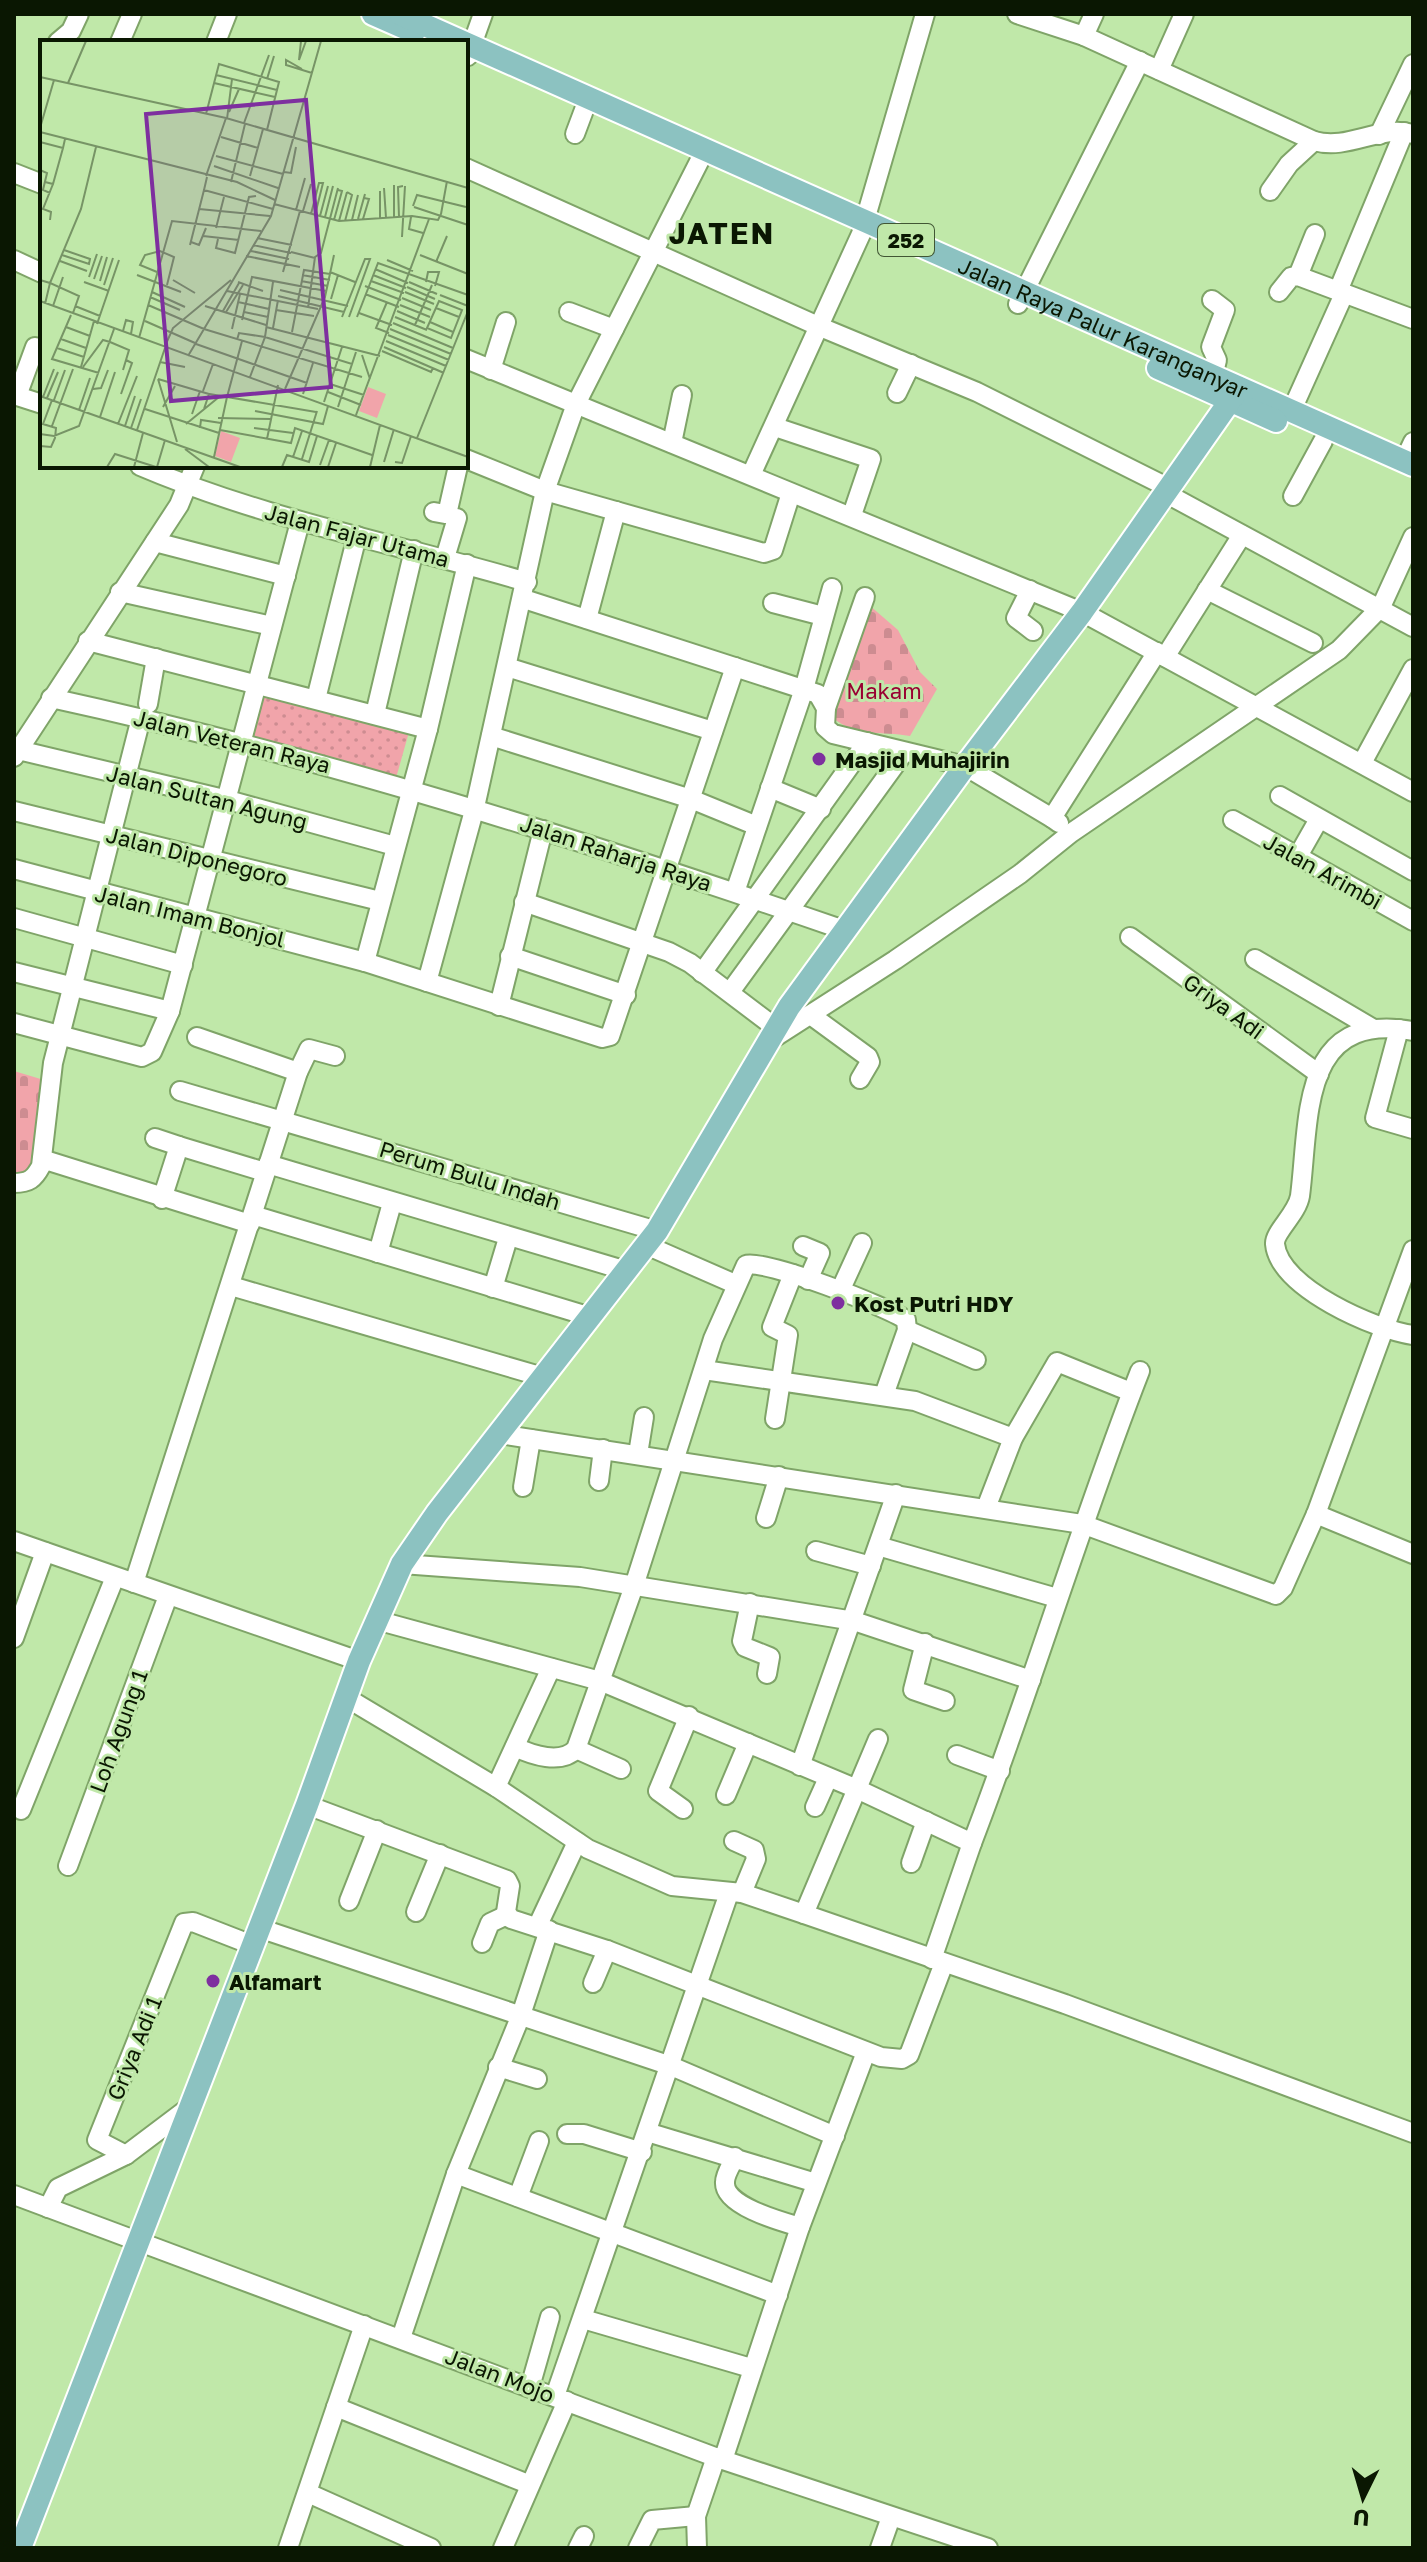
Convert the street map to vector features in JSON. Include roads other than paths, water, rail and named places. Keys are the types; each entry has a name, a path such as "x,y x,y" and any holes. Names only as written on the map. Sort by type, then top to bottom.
{"main road":[{"name":"Jalan Raya Palur Karanganyar","path":"373,14 433,40"},
{"name":"Jalan Raya Palur Karanganyar","path":"399,24 474,39 703,156"},
{"name":"Jalan Raya Palur Karanganyar","path":"474,39 584,110 866,218 1213,376 1235,394 1295,405 1408,461"},
{"name":"Jalan Raya Palur Karanganyar","path":"1026,289 1323,441 1408,461"},
{"path":"20,2548 187,2109 307,1805 359,1661 402,1564 651,1238 773,1035 844,930 1082,612 1235,394"}],"street":[{"path":"60,40 71,31 79,14"},
{"path":"121,40 132,14"},
{"path":"217,40 227,14"},
{"path":"751,475 866,218 925,14"},
{"path":"1017,14 1084,36 1314,141 1335,144 1393,130 1408,133 1295,405"},
{"path":"1084,36 1094,14"},
{"path":"1159,70 1184,14"},
{"path":"1026,289 1140,61"},
{"path":"1379,135 1413,64"},
{"path":"575,134 584,110"},
{"path":"1270,191 1289,164 1314,141"},
{"path":"427,982 475,807 526,590 545,491 576,404 703,156"},
{"path":"468,169 818,326 977,392 1169,491 1242,535 1381,607 1413,627"},
{"path":"14,173 40,183"},
{"path":"1298,276 1315,234"},
{"path":"14,260 40,272"},
{"path":"1279,292 1291,277 1298,276 1412,317"},
{"path":"1212,300 1225,310 1210,350 1217,360 1213,376"},
{"path":"569,312 614,329"},
{"path":"491,370 506,322"},
{"path":"35,347 16,395 40,403"},
{"path":"468,360 1082,612 1413,792"},
{"path":"897,393 911,364"},
{"path":"672,443 682,395"},
{"path":"775,427 871,459 852,515"},
{"path":"1293,496 1323,441"},
{"path":"468,460 545,491 770,554 791,493"},
{"name":"Jalan Fajar Utama","path":"145,468 187,486 300,522 467,564 587,619 804,689"},
{"path":"15,752 179,505 194,468"},
{"path":"434,512 445,514 448,510 458,468"},
{"path":"587,619 616,511"},
{"path":"445,558 457,518"},
{"path":"14,1023 147,1057 170,1011 213,859 300,522"},
{"path":"1052,818 1242,535"},
{"path":"316,699 357,536"},
{"path":"524,902 645,942 730,992 773,1035 812,1016 1020,874 1071,833 1339,650 1381,607 1413,537"},
{"path":"155,542 286,576"},
{"path":"375,714 414,550"},
{"path":"365,962 428,729 467,564"},
{"path":"735,892 804,689 832,588"},
{"path":"1030,590 1016,618 1033,631"},
{"path":"1207,590 1313,643"},
{"path":"120,592 272,626"},
{"path":"826,708 865,597"},
{"path":"773,603 823,616"},
{"path":"88,641 428,729"},
{"path":"14,1183 35,1178 42,1159 59,1036 156,658"},
{"path":"507,667 713,731"},
{"path":"510,956 626,995 735,667"},
{"path":"1362,763 1413,669"},
{"path":"804,689 821,696 826,708 828,730 965,766 1052,818 1071,833"},
{"name":"Jalan Veteran Raya","path":"51,698 144,711 475,807"},
{"path":"491,736 691,799 757,826"},
{"path":"702,973 867,742"},
{"name":"Jalan Sultan Agung","path":"15,752 228,800 395,846"},
{"path":"730,992 900,758"},
{"path":"770,788 821,809"},
{"path":"1280,796 1413,871"},
{"name":"Jalan Raharja Raya","path":"475,807 844,930"},
{"name":"Jalan Diponegoro","path":"14,811 380,901"},
{"path":"1298,856 1319,819"},
{"name":"Jalan Arimbi","path":"1233,820 1413,921"},
{"path":"499,1006 543,830"},
{"name":"Jalan Imam Bonjol","path":"14,869 365,962 602,1038 610,1036 614,1030 626,995"},
{"path":"14,918 183,965"},
{"name":"Griya Adi","path":"1130,937 1319,1074"},
{"path":"1255,959 1372,1028"},
{"path":"14,972 170,1011"},
{"path":"812,1016 868,1057 870,1062 860,1079"},
{"path":"1413,1129 1375,1118 1406,1030 1358,1030 1342,1040 1319,1074 1305,1132 1300,1197 1296,1211 1276,1236 1275,1244 1288,1269 1303,1286 1383,1328 1413,1335"},
{"path":"197,1037 298,1072"},
{"path":"134,1583 298,1072 309,1049 335,1056"},
{"name":"Perum Bulu Indah","path":"180,1091 283,1120 651,1238 735,1284"},
{"path":"155,1138 627,1271"},
{"path":"162,1199 179,1146"},
{"path":"42,1159 162,1199 378,1253 591,1317"},
{"path":"378,1253 392,1203"},
{"path":"493,1288 508,1238"},
{"path":"840,1291 862,1243"},
{"path":"775,1419 781,1363 789,1336 772,1327 800,1277 820,1253 803,1246"},
{"path":"499,1434 1082,1524 1272,1595 1283,1588 1316,1514 1413,1250"},
{"path":"515,1747 541,1756 566,1757 576,1749 634,1586 704,1370 735,1284 751,1262 840,1291 906,1320 907,1330 884,1395"},
{"path":"231,1286 543,1377"},
{"path":"907,1330 976,1360"},
{"path":"986,1508 1013,1438 1057,1362 1131,1392"},
{"path":"704,1370 884,1395 925,1404 1013,1438"},
{"path":"507,1915 516,1921 607,1950 696,1988 866,2052 896,2059 909,2055 972,1843 1000,1771 1082,1524 1140,1371"},
{"path":"638,1454 644,1417"},
{"path":"523,1487 531,1439"},
{"path":"599,1481 603,1449"},
{"path":"766,1518 779,1476"},
{"path":"800,1766 854,1621 896,1494"},
{"path":"1316,1514 1413,1554"},
{"path":"14,1541 359,1661"},
{"path":"878,1546 1057,1598"},
{"path":"816,1551 871,1566"},
{"path":"14,1638 45,1552"},
{"path":"402,1564 522,1570 854,1621 1031,1680"},
{"path":"21,1810 115,1577"},
{"name":"Loh Agung 1","path":"68,1866 168,1596"},
{"path":"750,1603 742,1641 745,1647 770,1657 767,1674"},
{"path":"376,1620 600,1681 857,1789 972,1843"},
{"path":"925,1643 913,1690 945,1701"},
{"path":"496,1787 551,1668"},
{"path":"347,1698 496,1787 577,1842 672,1886 735,1893 804,1914 1413,2133"},
{"path":"683,1809 658,1791 689,1716"},
{"path":"804,1914 878,1739"},
{"path":"726,1795 748,1743"},
{"path":"576,1749 621,1769"},
{"path":"957,1755 1000,1771"},
{"path":"815,1807 828,1778"},
{"path":"307,1805 509,1882 507,1915"},
{"path":"911,1863 926,1821"},
{"path":"349,1901 377,1830"},
{"path":"503,2548 561,2399 583,2319 696,1988 735,1893 756,1859 754,1850 734,1841"},
{"path":"401,2338 456,2174 521,2015 544,1928 577,1842"},
{"path":"416,1912 440,1854"},
{"path":"482,1943 490,1923 507,1915"},
{"name":"Griya Adi 1","path":"126,2155 97,2140 184,1923 193,1922 256,1936"},
{"path":"256,1936 521,2015 671,2066 835,2136"},
{"path":"593,1983 607,1950"},
{"path":"697,2548 696,2516 866,2052"},
{"path":"498,2067 537,2079"},
{"path":"50,2202 58,2188 126,2155 187,2109"},
{"path":"647,2132 816,2183"},
{"path":"567,2134 584,2134 642,2152"},
{"path":"518,2197 539,2141"},
{"path":"735,2157 725,2181 728,2192 755,2212 800,2227"},
{"path":"456,2174 778,2295"},
{"name":"Jalan Mojo","path":"14,2195 50,2202 138,2242 719,2458 988,2548"},
{"path":"530,2387 550,2317"},
{"path":"583,2319 751,2368"},
{"path":"288,2548 364,2325"},
{"path":"336,2407 528,2484"},
{"path":"308,2493 431,2548"},
{"path":"638,2548 652,2520 696,2516"},
{"path":"880,2548 891,2517"}],"place":[{"name":"Masjid Muhajirin","path":"819,759"},
{"name":"Kost Putri HDY","path":"838,1303"},
{"name":"Alfamart","path":"213,1981"}],"district":[{"name":"JATEN","path":"722,233"}],"park label":[{"name":"Makam","path":"884,690"}]}
